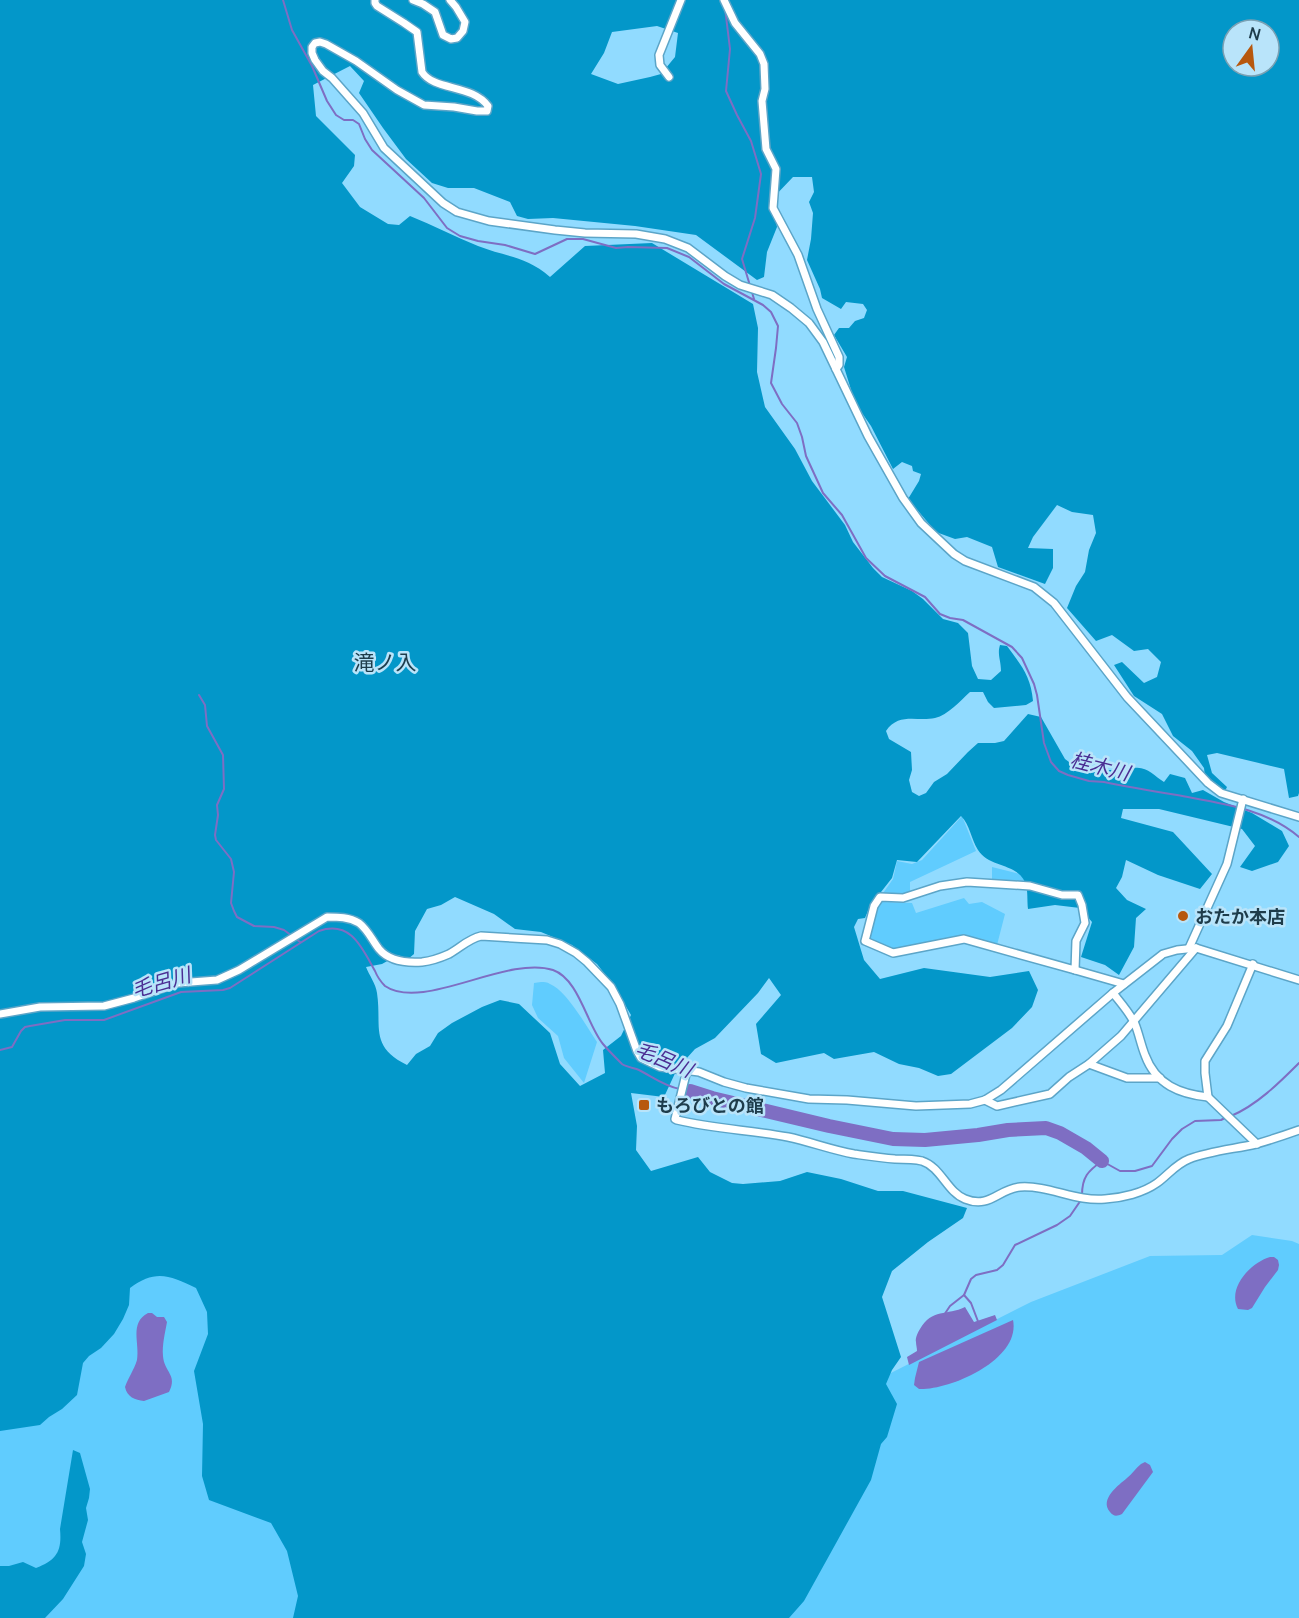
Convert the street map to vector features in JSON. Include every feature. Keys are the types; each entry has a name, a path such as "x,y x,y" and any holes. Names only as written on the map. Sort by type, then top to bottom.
{"street":[{"path":"375,0 376,6 417,32 422,72 428,80 458,88 483,100 488,106 487,111 424,105 326,44 315,43 312,53 323,71 363,113 384,148 443,202 457,212 489,221 585,233 636,234 681,244 740,285 772,295 791,308 804,318 819,335 868,436 903,498 921,523 954,554 965,561 1024,582 1041,591 1054,603 1127,697 1208,783 1221,793 1299,817"},
{"path":"413,0 435,12 443,35 451,39 460,35 465,22 450,0"},
{"path":"669,77 660,64 659,56 681,0"},
{"path":"724,0 735,23 760,54 764,64 765,89 762,101 766,149 776,169 773,208 798,255 817,309 839,357 840,365 836,369"},
{"path":"985,1100 997,1106 1046,1095 1089,1064 1134,1022 1193,948 1227,864 1243,801"},
{"path":"1075,970 1076,941 1085,923 1078,894 1062,896 1030,886 961,883 940,886 903,898 880,897 874,906 865,941 893,953 964,939 1124,984"},
{"path":"0,1014 40,1007 104,1005 134,998 178,983 217,980 239,970 327,917 339,916 360,924 369,933 380,951 387,956 409,962 435,960 481,936 547,940 560,944 587,962 611,987 641,1058 660,1067 746,1088 809,1099 916,1106 970,1104 985,1100 1163,954 1193,948 1253,964 1299,980"},
{"path":"1208,1097 1205,1061 1227,1026 1253,964"},
{"path":"1113,993 1134,1022 1146,1058 1160,1078 1174,1090 1208,1097 1257,1144"},
{"path":"1089,1064 1127,1078 1160,1078"},
{"path":"686,1072 675,1119 709,1128 755,1131 791,1138 851,1154 921,1160 929,1164 951,1189 962,1198 972,1202 984,1203 1015,1188 1029,1187 1089,1199 1103,1200 1120,1197 1145,1190 1188,1160 1257,1144 1299,1130"}],"shaded area":[{"path":"0,0 1299,0 1299,793 1298,796 1289,798 1284,769 1217,753 1207,755 1212,773 1227,787 1225,791 1205,777 1204,768 1192,751 1173,736 1162,714 1134,696 1114,665 1122,662 1144,683 1157,677 1161,662 1148,649 1134,651 1112,635 1096,641 1067,608 1085,572 1089,550 1096,533 1093,515 1072,512 1057,505 1033,537 1028,548 1053,549 1053,568 1045,584 998,567 992,547 967,537 955,539 936,532 908,499 921,474 913,471 912,466 902,462 893,469 853,396 844,367 847,357 834,335 839,328 849,328 855,321 864,318 867,310 863,304 846,302 841,309 822,298 807,260 813,213 809,202 814,192 812,177 793,177 772,199 777,227 767,252 764,277 757,280 696,235 553,218 528,219 517,216 510,202 474,188 448,188 432,183 406,159 383,128 359,93 364,81 350,66 313,85 316,116 355,155 354,166 342,183 360,207 388,224 399,225 410,216 478,246 524,261 550,277 585,246 652,243 753,304 758,328 757,372 765,407 795,449 812,481 845,525 853,542 882,577 912,591 943,619 958,623 968,633 972,666 978,679 991,680 1001,671 1000,645 1007,646 1017,659 1030,685 1033,701 1026,705 994,708 983,692 970,692 945,714 928,719 902,720 891,725 886,731 889,739 911,752 912,770 909,780 912,792 919,796 926,793 934,782 947,774 978,743 1004,741 1028,714 1041,717 1065,759 1077,768 1119,770 1124,774 1134,768 1139,768 1147,770 1164,782 1170,774 1185,778 1192,793 1203,790 1224,802 1252,813 1282,831 1289,846 1278,862 1252,871 1240,867 1255,846 1242,829 1159,809 1123,809 1121,818 1173,832 1212,874 1200,889 1158,875 1126,860 1122,877 1116,888 1127,900 1146,909 1136,918 1134,947 1119,975 1105,965 1081,957 1092,922 1080,908 1055,905 1028,909 1027,888 1022,878 1017,872 983,856 961,816 917,862 897,860 892,878 870,906 865,918 858,919 854,927 864,960 880,979 924,968 990,977 1029,971 1038,990 1032,1007 1012,1028 951,1074 938,1076 919,1068 899,1064 874,1052 834,1059 824,1053 776,1063 761,1054 756,1024 781,995 769,978 758,993 715,1038 695,1049 677,1069 664,1097 631,1093 637,1126 636,1150 651,1171 698,1157 710,1172 732,1183 780,1181 807,1172 841,1179 878,1191 903,1191 967,1208 963,1218 892,1271 882,1297 901,1357 886,1384 897,1404 887,1437 881,1444 871,1480 804,1601 789,1618 293,1618 298,1596 287,1551 271,1523 209,1500 202,1476 203,1424 194,1371 208,1334 207,1312 196,1288 170,1277 147,1278 130,1288 129,1305 114,1334 83,1363 77,1395 40,1425 0,1431","holes":["657,26 678,33 675,57 661,74 618,84 591,74 604,53 612,32","455,897 494,914 515,929 541,932 572,945 597,964 614,986 631,1015 621,1036 603,1050 605,1073 580,1086 560,1064 550,1033 519,1004 500,1000 452,1023 438,1033 430,1046 416,1054 407,1065 387,1051 380,1035 376,990 366,967 382,964 398,955 408,959 414,954 415,931 427,909 441,905"]},
{"path":"962,816 976,851 910,882 910,895 881,896 893,879 897,861 912,864 922,860"},
{"path":"992,867 1024,875 1024,884 992,883"},
{"path":"964,898 969,904 982,902 1005,914 997,945 964,935 894,950 868,940 877,907 882,902 912,903 916,913"},
{"path":"534,983 549,983 563,993 597,1042 584,1083 564,1058 558,1036 538,1018 532,1005"},
{"path":"1252,1235 1299,1244 1299,1618 767,1618 885,1376 1031,1302 1150,1256 1222,1255"},
{"path":"1270,1257 1278,1260 1278,1270 1252,1308 1238,1309 1235,1301 1236,1293 1242,1277 1262,1260"},
{"path":"162,1267 201,1277 276,1518 319,1618 0,1618 0,1416 98,1286"},
{"path":"965,1307 974,1322 995,1315 997,1320 909,1365 907,1357 917,1351 916,1337 925,1322 935,1315"},
{"path":"148,1313 164,1317 167,1322 163,1356 172,1381 169,1392 144,1401 132,1397 125,1387 137,1360 137,1328 142,1317"},
{"path":"1013,1320 1013,1334 1006,1347 981,1370 965,1378 933,1388 919,1389 914,1385 919,1362"},
{"path":"73,1450 80,1453 90,1489 86,1508 88,1520 82,1542 86,1554 84,1566 63,1599 45,1618 0,1618 0,1566 23,1562 36,1568 49,1562 57,1554"},
{"path":"1145,1462 1150,1465 1153,1472 1122,1514 1113,1515 1107,1507 1108,1497"}],"waterway":[{"name":"桂木川","path":"283,0 292,30 336,115 359,124 372,150 424,198 447,228 460,236 535,254 567,239 583,239 616,248 667,248 689,257 724,284 763,305 771,312 778,326 771,383 782,404 797,423 806,456 823,493 842,515 866,558 885,576 925,597 940,614 963,620 1012,647 1022,658 1037,695 1044,743 1051,762 1059,771 1089,781 1241,808 1272,819 1299,837"},
{"path":"725,8 730,49 726,91 751,141 761,174 755,218 742,259 754,299"},
{"path":"199,695 205,705 207,726 223,755 224,789 217,805 215,835 216,840 231,859 234,872 231,903 234,911 237,917 254,926 284,930 300,942"},
{"name":"毛呂川","path":"0,1050 12,1047 25,1027 65,1020 104,1020 181,992 230,988 319,931 339,929 354,938 360,945 385,986 401,992 421,992 442,988 512,970 534,967 553,970 570,983 597,1036 622,1064 680,1089"},
{"name":"毛呂川","path":"1231,1116 1259,1100 1299,1063"},
{"name":"毛呂川","path":"690,1091 829,1126 893,1139 925,1140 1046,1128 1086,1148 1102,1161"},
{"name":"毛呂川","path":"1082,1195 1087,1175 1102,1161 1120,1171 1135,1171 1152,1166 1182,1129 1195,1121 1225,1118"},
{"path":"944,1315 950,1306 964,1295 971,1279 976,1275 997,1270 1003,1265 1015,1245 1057,1225 1070,1216 1081,1200"},
{"path":"964,1295 971,1303 979,1324"}],"place":[{"name":"おたか本店","path":"1183,916"},
{"name":"もろびとの館","path":"644,1105"}],"district":[{"name":"滝ノ入","path":"385,662"}]}
